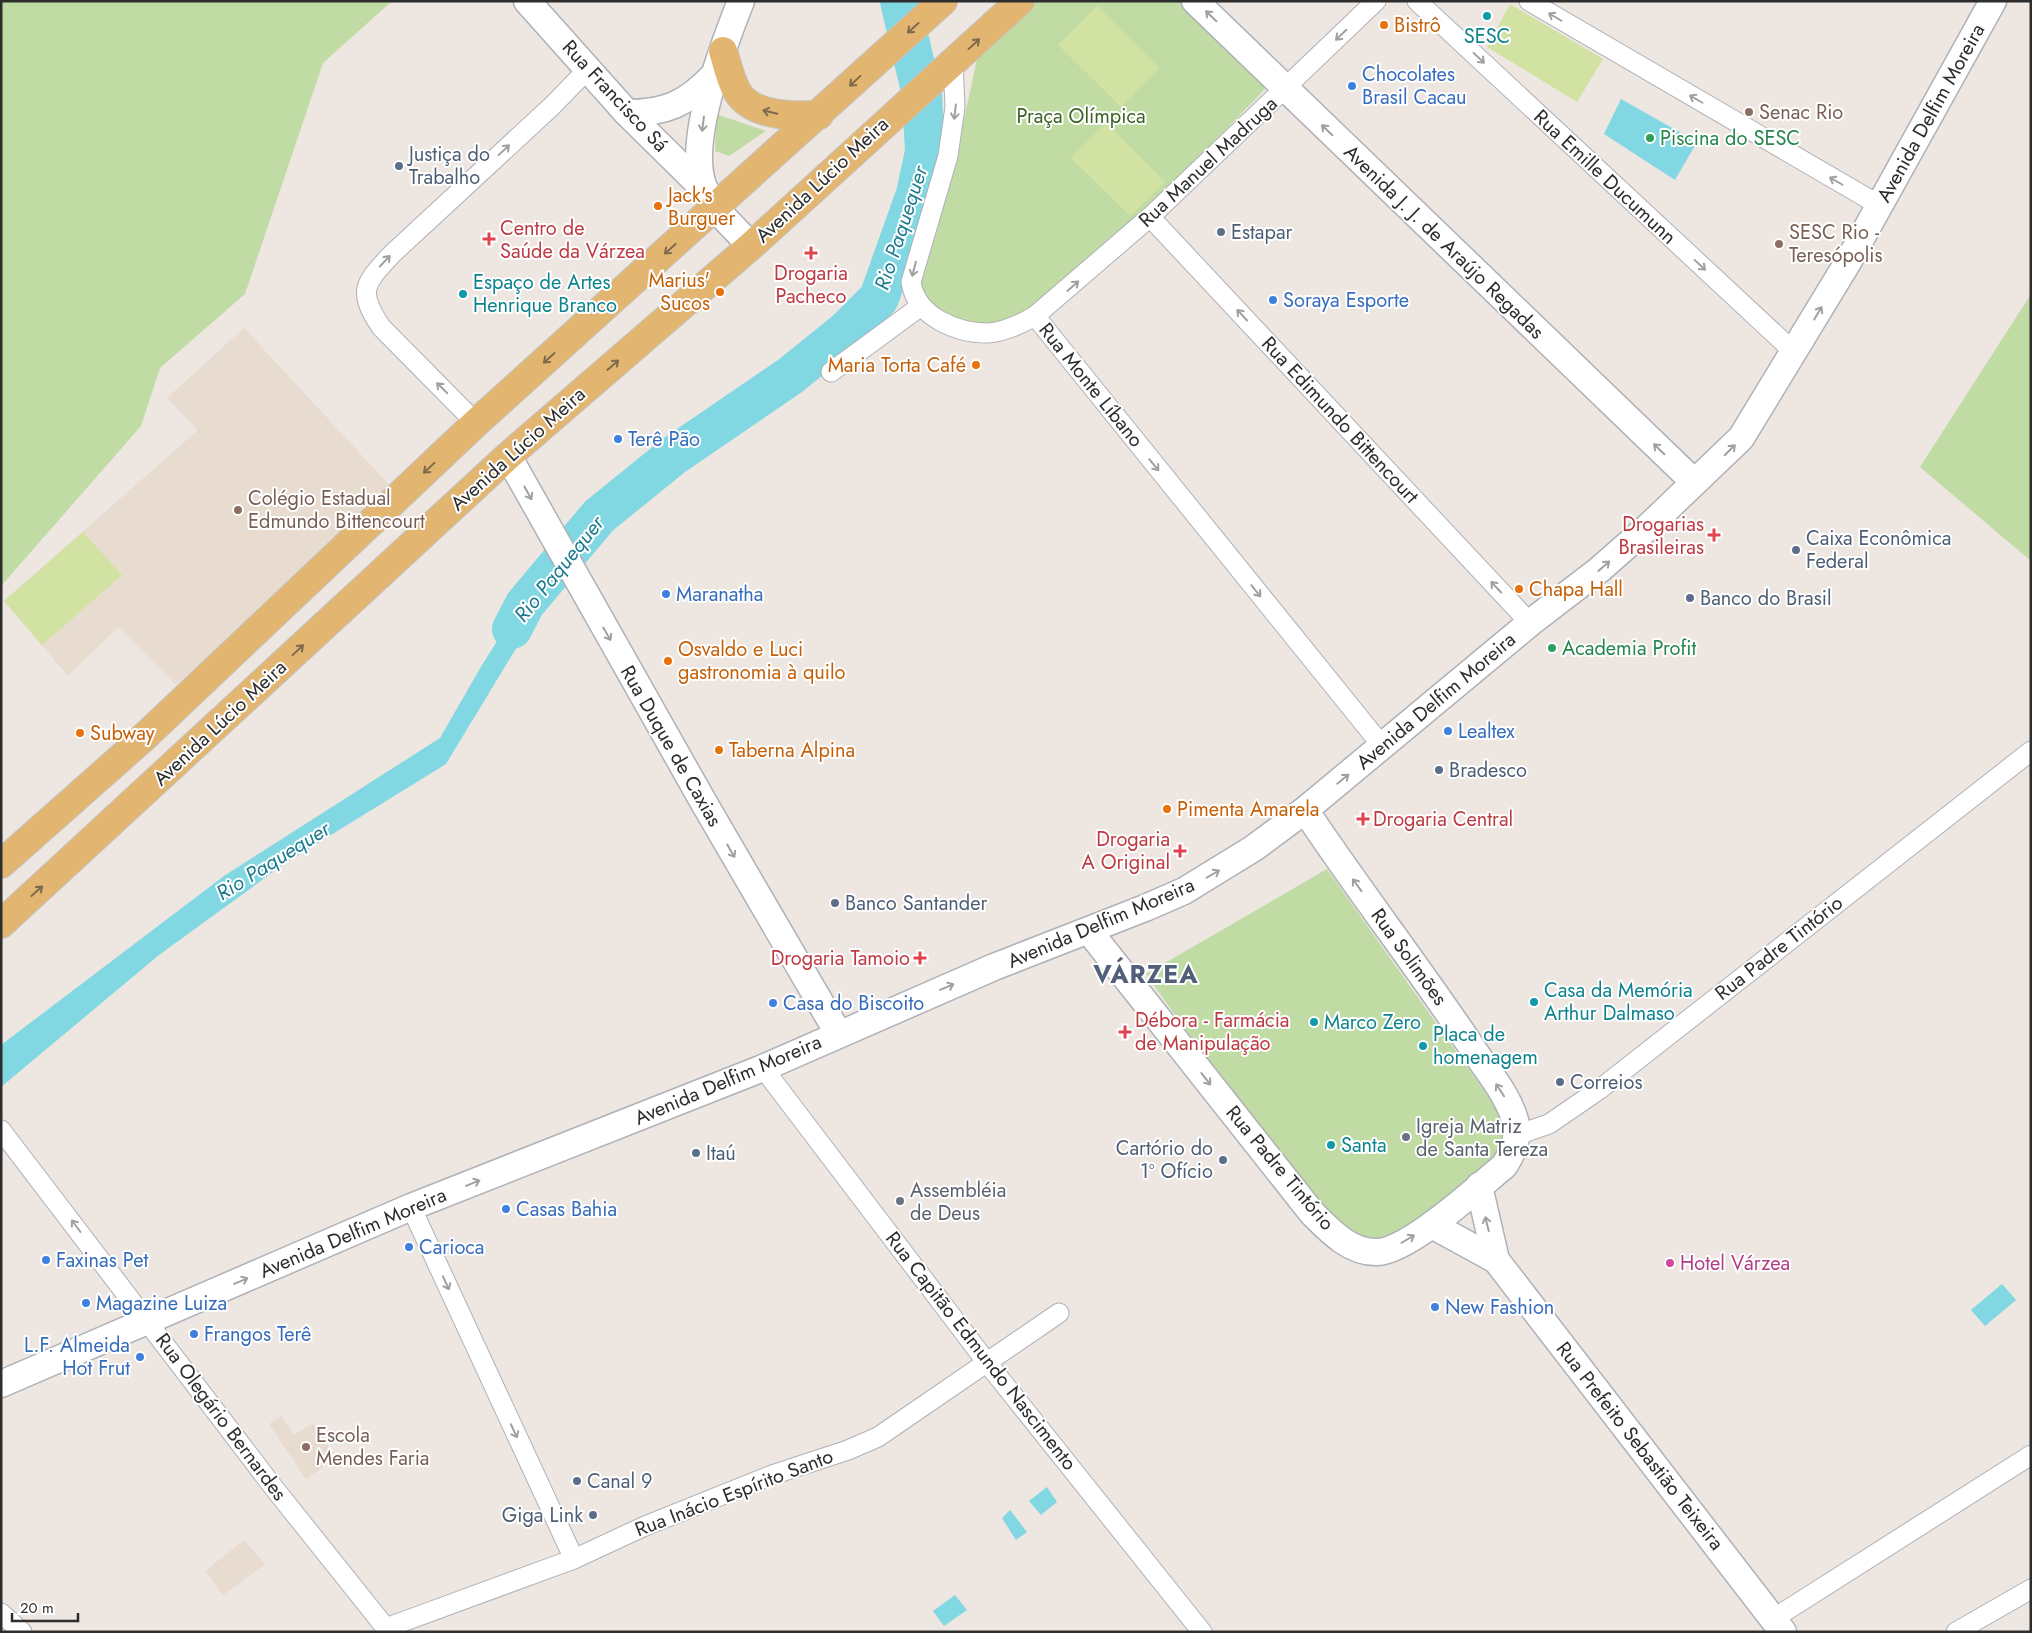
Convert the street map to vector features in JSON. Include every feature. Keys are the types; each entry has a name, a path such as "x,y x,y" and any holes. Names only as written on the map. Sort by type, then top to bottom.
{"main road":[{"name":"Rua Francisco Sá","path":"527,1 627,113 711,199 751,246"},
{"path":"711,199 701,175 700,157 706,102 712,76 741,1"},
{"name":"Avenida Lúcio Meira","path":"1,924 508,456 751,246 1020,1"},
{"name":"Avenida J. J. de Araújo Regadas","path":"1195,1 1694,482"},
{"name":"Avenida Delfim Moreira","path":"1,1384 411,1207 763,1068 838,1033 994,967 1089,931 1184,891 1254,848 1305,810 1530,623 1599,570 1648,527 1741,438 1826,300 1993,1"},
{"name":"Avenida Lúcio Meira","path":"1,864 141,740 711,199 819,115 939,4"},
{"path":"722,51 737,91 742,98 754,106 780,114 819,115"},
{"path":"627,113 661,110 678,104 692,96 712,76"},
{"name":"Rua Duque de Caxias","path":"508,456 583,592 838,1033"},
{"name":"Rua Solimões","path":"1305,810 1446,1008 1511,1110 1517,1135"},
{"name":"Rua Padre Tintório","path":"1089,931 1312,1213 1332,1233 1362,1250 1377,1252 1391,1248 1432,1225 1504,1166 1511,1156 1517,1135"},
{"path":"1479,1186 1496,1260"},
{"path":"1432,1225 1496,1260"},
{"name":"Rua Prefeito Sebastião Teixeira","path":"1496,1260 1778,1626"}],"street":[{"name":"Rua Manuel Madruga","path":"1035,316 1150,217 1376,1"},
{"name":"Rua Emille Ducumunn","path":"1417,1 1794,352"},
{"path":"1529,1 1878,205"},
{"path":"476,423 381,327 370,310 366,296 368,285 374,273 392,254 552,106 588,69"},
{"path":"831,372 921,306 912,292 913,270 939,191 948,156 956,107 945,69"},
{"name":"Rua Edimundo Bittencourt","path":"1150,217 1530,623"},
{"name":"Rua Monte Líbano","path":"921,306 943,322 966,331 990,333 1015,326 1035,316 1383,747"},
{"name":"Rua Padre Tintório","path":"1517,1135 1549,1124 1600,1089 2031,751"},
{"name":"Rua Capitão Edmundo Nascimento","path":"763,1068 988,1364 1202,1632"},
{"name":"Rua Olegário Bernardes","path":"6,1135 274,1488 387,1630"},
{"path":"411,1207 574,1559"},
{"name":"Rua Inácio Espírito Santo","path":"387,1630 574,1559 645,1526 772,1474 848,1450 878,1437 988,1364 1059,1313"},
{"path":"1778,1626 2031,1455"},
{"path":"1956,1632 2031,1589"},
{"path":"1,1613 22,1632"}],"shaded area":[{"name":"Colégio Estadual Edmundo Bittencourt","path":"244,328 392,488 176,685 118,627 68,676 4,601 198,430 167,398"},
{"name":"Escola Mendes Faria","path":"281,1416 294,1435 313,1423 336,1458 306,1479 269,1424"},
{"path":"244,1540 265,1564 223,1595 205,1571"}],"green space":[{"path":"1,1 392,1 323,63 245,294 160,368 141,426 1,586"},
{"name":"Praça Olímpica","path":"1036,1 1184,1 1268,86 1149,209 1032,313 1009,325 975,328 946,320 924,301 915,274 951,179 977,59"},
{"path":"1510,4 1603,59 1577,102 1487,47"},
{"path":"1097,6 1159,68 1121,107 1058,45"},
{"path":"716,114 766,131 729,156 715,151"},
{"path":"1106,123 1165,182 1130,216 1071,158"},
{"path":"2031,294 2031,561 1920,467"},
{"path":"83,532 122,575 42,645 4,601"},
{"path":"1327,869 1511,1129 1512,1144 1386,1246 1321,1221 1146,974"}],"water":[{"name":"Piscina do SESC","path":"1621,99 1697,142 1675,180 1604,134"},
{"path":"539,575 549,594 446,764 284,864 159,955 1,1087 1,1045 224,876 440,738 482,665"},
{"path":"2002,1284 2016,1300 1985,1326 1971,1310"},
{"path":"1047,1487 1057,1502 1041,1515 1029,1501"},
{"path":"1010,1510 1027,1532 1016,1540 1002,1518"},
{"path":"955,1595 967,1610 944,1626 933,1611"}],"waterway":[{"name":"Rio Paquequer","path":"512,629 525,604 599,516 673,456 790,376 847,330 879,298 916,194 925,152 922,95 900,1"}],"place":[{"name":"SESC","path":"1487,16"},
{"name":"Bistrô","path":"1384,25"},
{"name":"Chocolates Brasil Cacau","path":"1352,86"},
{"name":"Senac Rio","path":"1749,112"},
{"name":"Piscina do SESC","path":"1650,138"},
{"name":"Justiça do Trabalho","path":"399,166"},
{"name":"Jack's Burguer","path":"658,206"},
{"name":"Estapar","path":"1221,232"},
{"name":"Centro de Saúde da Várzea","path":"489,239"},
{"name":"SESC Rio - Teresópolis","path":"1779,244"},
{"name":"Drogaria Pacheco","path":"811,253"},
{"name":"Marius' Sucos","path":"720,292"},
{"name":"Espaço de Artes Henrique Branco","path":"463,294"},
{"name":"Soraya Esporte","path":"1273,300"},
{"name":"Maria Torta Café","path":"976,365"},
{"name":"Terê Pão","path":"618,439"},
{"name":"Colégio Estadual Edmundo Bittencourt","path":"238,510"},
{"name":"Drogarias Brasileiras","path":"1714,535"},
{"name":"Caixa Econômica Federal","path":"1796,550"},
{"name":"Chapa Hall","path":"1519,589"},
{"name":"Maranatha","path":"666,594"},
{"name":"Banco do Brasil","path":"1690,598"},
{"name":"Academia Profit","path":"1552,648"},
{"name":"Osvaldo e Luci gastronomia à quilo","path":"668,661"},
{"name":"Lealtex","path":"1448,731"},
{"name":"Subway","path":"80,733"},
{"name":"Taberna Alpina","path":"719,750"},
{"name":"Bradesco","path":"1439,770"},
{"name":"Pimenta Amarela","path":"1167,809"},
{"name":"Drogaria Central","path":"1363,819"},
{"name":"Drogaria A Original","path":"1180,851"},
{"name":"Banco Santander","path":"835,903"},
{"name":"Drogaria Tamoio","path":"920,958"},
{"name":"Casa da Memória Arthur Dalmaso","path":"1534,1002"},
{"name":"Casa do Biscoito","path":"773,1003"},
{"name":"Marco Zero","path":"1314,1022"},
{"name":"Débora - Farmácia de Manipulação","path":"1125,1032"},
{"name":"Placa de homenagem","path":"1423,1046"},
{"name":"Correios","path":"1560,1082"},
{"name":"Igreja Matriz de Santa Tereza","path":"1406,1137"},
{"name":"Santa","path":"1331,1145"},
{"name":"Itaú","path":"696,1153"},
{"name":"Cartório do 1º Ofício","path":"1223,1160"},
{"name":"Assembléia de Deus","path":"900,1201"},
{"name":"Casas Bahia","path":"506,1209"},
{"name":"Carioca","path":"409,1247"},
{"name":"Faxinas Pet","path":"46,1260"},
{"name":"Hotel Várzea","path":"1670,1263"},
{"name":"Magazine Luiza","path":"86,1303"},
{"name":"New Fashion","path":"1435,1307"},
{"name":"Frangos Terê","path":"194,1334"},
{"name":"L.F. Almeida Hot Frut","path":"140,1357"},
{"name":"Escola Mendes Faria","path":"306,1447"},
{"name":"Canal 9","path":"577,1481"},
{"name":"Giga Link","path":"593,1515"}],"district":[{"name":"VÁRZEA","path":"1146,974"}]}
